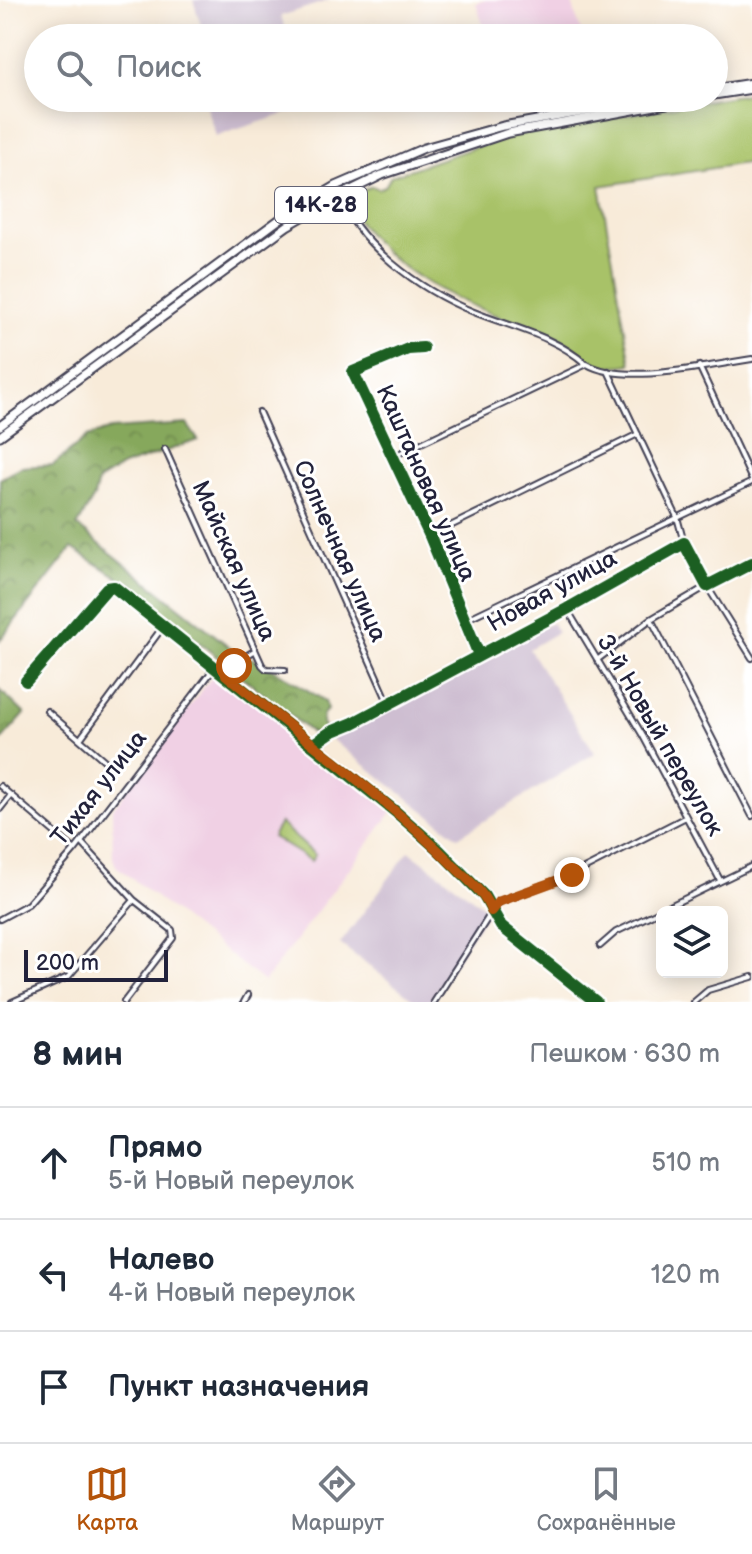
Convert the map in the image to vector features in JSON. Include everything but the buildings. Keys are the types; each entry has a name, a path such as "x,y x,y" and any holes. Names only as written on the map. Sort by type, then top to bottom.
{"main road":[{"path":"728,90 752,86"},
{"name":"14К-28","path":"0,426 280,219 336,186 424,148 503,126 582,112"},
{"name":"14К-28","path":"0,436 287,226 339,196 382,175 508,133 623,112"}],"street":[{"path":"336,186 351,220 366,238 427,290 471,311 550,339 587,364 608,371 640,374 752,359"},
{"name":"Каштановая улица","path":"423,348 408,349 353,372 430,536 479,655"},
{"path":"392,457 587,364"},
{"path":"463,621 752,481 699,366"},
{"path":"608,371 677,517 684,543 752,658"},
{"name":"Солнечная улица","path":"259,412 389,704"},
{"name":"Каштановая улица","path":"430,536 638,434"},
{"name":"Майская улица","path":"165,449 254,651 266,669 285,670"},
{"name":"Новая улица","path":"312,745 684,543"},
{"path":"597,660 651,619 752,563"},
{"path":"26,681 111,586 226,675 439,850 484,896 501,926 596,1002"},
{"name":"3-й Новый переулок","path":"567,609 643,736 720,880"},
{"path":"651,619 752,816"},
{"path":"80,739 163,628"},
{"path":"226,675 254,651"},
{"name":"Тихая улица","path":"0,919 28,904 75,850 215,667"},
{"path":"47,711 104,760"},
{"path":"0,786 75,850"},
{"path":"0,809 11,795"},
{"path":"434,1002 498,902 572,875 686,817"},
{"path":"81,842 134,900 172,930 173,938 124,1002"},
{"path":"600,946 616,932 752,866"},
{"path":"12,1002 68,977 134,900"},
{"path":"694,1002 708,990 752,977"},
{"path":"244,1002 248,995"}],"shaded area":[{"path":"193,0 330,0 281,16 284,24 201,24"},
{"path":"486,0 571,0 579,24 483,24 476,3"},
{"path":"208,112 291,112 216,136"},
{"path":"552,623 558,632 529,649 595,753 458,837 331,739 497,655 507,644"},
{"path":"221,675 392,812 264,982 116,866 113,858 112,810 212,677"},
{"path":"409,851 488,910 429,1002 417,1002 340,944"}],"green space":[{"path":"752,93 752,162 600,186 631,364 610,366 589,362 558,339 447,294 391,257 375,242 352,211 353,197 372,186 379,189 386,185 391,176 514,134 642,112 728,112 728,97"},
{"path":"187,424 198,440 123,466 98,481 94,497 77,526 240,655 262,662 325,701 327,710 322,722 325,730 319,735 312,733 116,576 72,548 0,640 0,479 21,467 53,465 87,437 111,429"},
{"path":"0,690 25,714 0,742"},
{"path":"280,823 315,855 311,861 272,837"}],"cycle path":[{"path":"423,348 408,349 353,372 430,536 479,655"},
{"path":"312,745 684,543 707,586 752,563"},
{"path":"26,681 107,588 114,587 396,812 484,896 501,926 596,1002"}],"route":[{"path":"234,666 226,675 439,850 484,896 491,911 498,902 572,875"}]}
